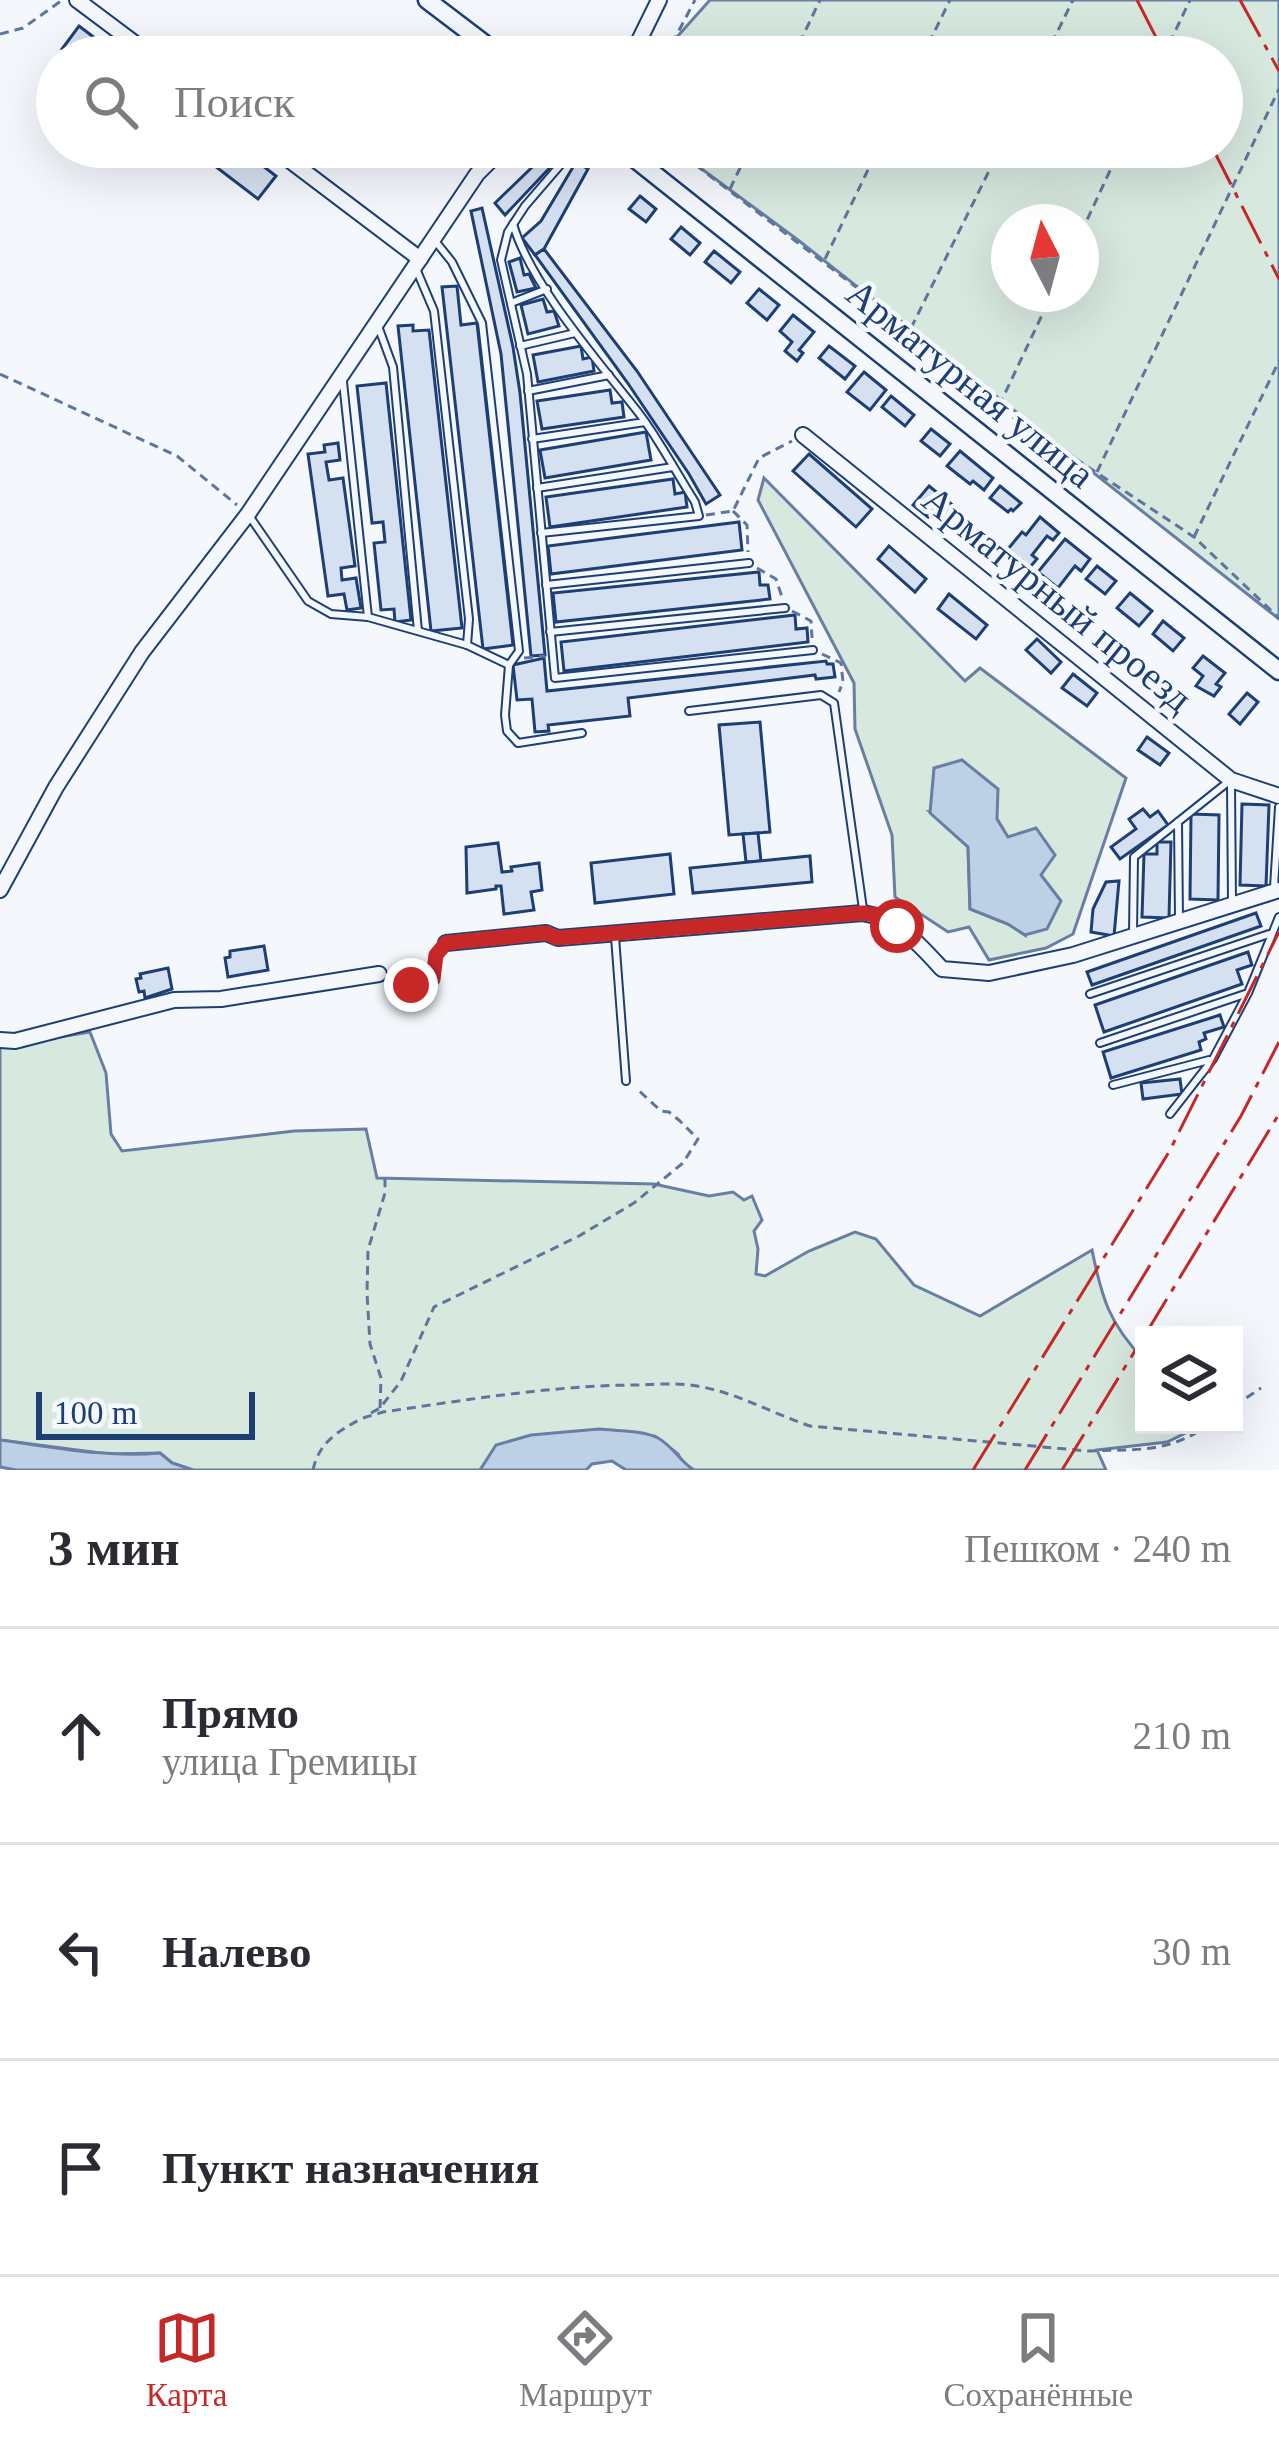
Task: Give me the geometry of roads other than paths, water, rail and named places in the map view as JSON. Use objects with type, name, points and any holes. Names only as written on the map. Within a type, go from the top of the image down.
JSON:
[{"type":"street","points":[[77,0],[125,36]]},
{"type":"street","points":[[427,0],[474,36]]},
{"type":"street","points":[[641,36],[659,0]]},
{"type":"street","points":[[299,168],[418,262]]},
{"type":"street","points":[[0,890],[56,787],[142,652],[248,514],[483,168]]},
{"type":"street","name":"Арматурная улица","points":[[646,168],[1279,671]]},
{"type":"street","name":"Арматурный проезд","points":[[803,436],[1231,780],[1279,796]]},
{"type":"street","points":[[446,943],[863,913],[897,926],[942,969],[989,973],[1133,938],[1276,891]]},
{"type":"street","points":[[0,1040],[38,1036],[173,1000],[221,999],[379,974]]},
{"type":"lane","points":[[558,168],[508,232],[502,260],[528,391],[554,678],[813,650]]},
{"type":"lane","points":[[513,224],[547,289],[645,422],[699,516],[541,533]]},
{"type":"lane","points":[[434,239],[452,262],[482,323],[519,651],[511,662],[507,730],[518,743],[582,733]]},
{"type":"lane","points":[[418,262],[434,311],[470,619],[467,645]]},
{"type":"lane","points":[[511,303],[547,289]]},
{"type":"lane","points":[[377,322],[393,367],[418,632]]},
{"type":"lane","points":[[520,346],[576,333]]},
{"type":"lane","points":[[342,374],[368,617]]},
{"type":"lane","points":[[528,391],[610,376]]},
{"type":"lane","points":[[532,439],[645,422]]},
{"type":"lane","points":[[537,488],[673,466]]},
{"type":"lane","points":[[248,514],[308,601],[331,614],[368,617],[511,662]]},
{"type":"lane","points":[[546,585],[748,563]]},
{"type":"lane","points":[[550,632],[785,608]]},
{"type":"lane","points":[[689,711],[820,695],[834,703],[863,913]]},
{"type":"lane","points":[[1133,938],[1134,856],[1231,780]]},
{"type":"lane","points":[[1231,780],[1232,906]]},
{"type":"lane","points":[[1276,891],[1279,807]]},
{"type":"lane","points":[[1178,822],[1179,924]]},
{"type":"lane","points":[[1170,1114],[1213,1059],[1248,993],[1279,917]]},
{"type":"lane","points":[[615,933],[626,1081]]},
{"type":"lane","points":[[1090,994],[1270,934]]},
{"type":"lane","points":[[1100,1043],[1248,993]]},
{"type":"lane","points":[[1113,1085],[1213,1059]]},
{"type":"water","points":[[962,760],[998,789],[997,819],[1008,837],[1036,828],[1055,855],[1041,875],[1061,901],[1047,929],[1025,935],[970,909],[968,847],[930,813],[934,768]]},
{"type":"water","points":[[599,1429],[658,1438],[694,1470],[626,1470],[612,1461],[592,1464],[586,1470],[480,1470],[496,1445],[531,1435]]},
{"type":"water","points":[[0,1440],[100,1453],[160,1453],[193,1470],[16,1470],[0,1467]]}]
